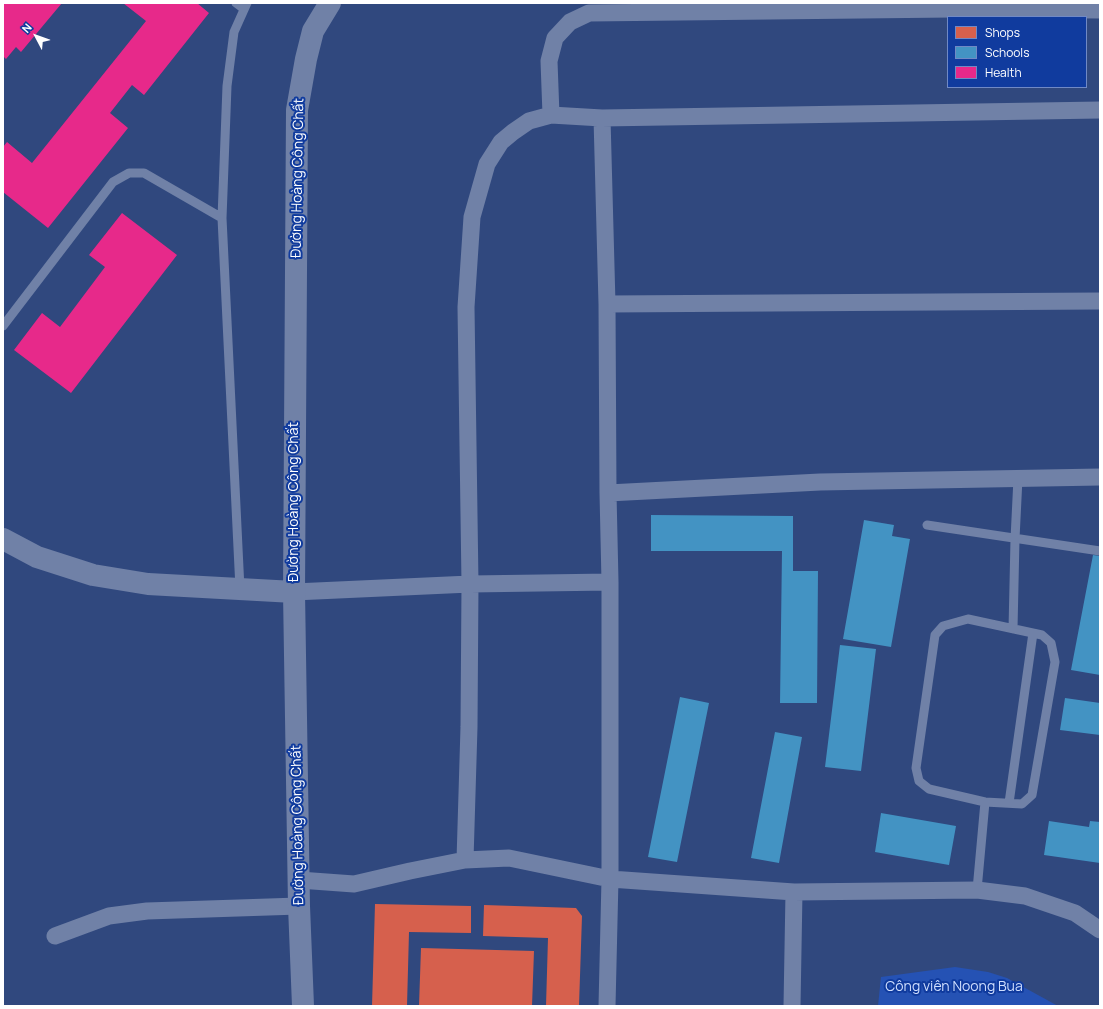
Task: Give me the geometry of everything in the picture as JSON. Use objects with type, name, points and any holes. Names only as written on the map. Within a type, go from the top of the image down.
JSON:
[{"type":"street","name":"Đường Hoàng Công Chất","points":[[303,1006],[299,906],[294,592],[297,110],[306,59],[313,31],[330,3]]},
{"type":"street","points":[[551,115],[550,61],[555,38],[570,22],[589,13],[952,9],[1100,10]]},
{"type":"street","points":[[465,860],[469,727],[470,584],[466,307],[472,217],[487,164],[501,142],[529,122],[551,115],[602,118],[1100,110]]},
{"type":"street","points":[[602,118],[607,304],[610,582],[610,879],[608,1006]]},
{"type":"street","points":[[607,304],[1100,301]]},
{"type":"street","points":[[608,493],[820,482],[1100,477]]},
{"type":"street","points":[[3,539],[37,557],[93,575],[148,584],[294,592],[470,584],[610,582]]},
{"type":"street","points":[[299,880],[354,884],[465,860],[509,858],[610,879],[794,892],[977,890],[1025,896],[1075,913],[1100,930]]},
{"type":"street","points":[[792,1006],[794,892]]},
{"type":"street","points":[[56,936],[109,916],[147,911],[299,906]]},
{"type":"lane","points":[[236,3],[246,6],[234,32],[227,86],[222,218],[240,589]]},
{"type":"lane","points":[[3,326],[113,182],[129,173],[144,173],[222,218]]},
{"type":"lane","points":[[1013,629],[1018,478]]},
{"type":"lane","points":[[927,525],[1100,551]]},
{"type":"lane","points":[[968,619],[1013,629],[1042,635],[1051,643],[1054,662],[1032,795],[1022,804],[986,802],[929,789],[919,780],[916,768],[935,635],[943,626],[968,619]]},
{"type":"lane","points":[[1009,803],[1033,633]]},
{"type":"lane","points":[[977,890],[986,802]]},
{"type":"green space","name":"Công viên Noong Bua","points":[[955,967],[988,972],[1007,978],[1058,1006],[878,1006],[881,977]]},
{"type":"building: Shops","points":[[375,904],[471,906],[471,933],[409,932],[407,1006],[372,1006]]},
{"type":"building: Shops","points":[[484,905],[576,908],[582,916],[579,1006],[546,1006],[548,938],[483,936]]},
{"type":"building: Shops","points":[[421,948],[534,951],[532,1006],[419,1006]]},
{"type":"building: Schools","points":[[651,515],[793,516],[793,571],[818,571],[817,703],[780,703],[782,551],[651,551]]},
{"type":"building: Schools","points":[[864,520],[894,525],[892,536],[910,539],[891,647],[843,639]]},
{"type":"building: Schools","points":[[1093,555],[1100,556],[1100,675],[1071,670]]},
{"type":"building: Schools","points":[[840,645],[876,649],[861,771],[825,767]]},
{"type":"building: Schools","points":[[680,697],[709,703],[677,862],[648,857]]},
{"type":"building: Schools","points":[[1065,698],[1100,703],[1100,735],[1060,730]]},
{"type":"building: Schools","points":[[775,732],[802,737],[779,863],[751,858]]},
{"type":"building: Schools","points":[[881,813],[956,826],[949,865],[875,852]]},
{"type":"building: Schools","points":[[1049,821],[1089,827],[1090,821],[1100,822],[1100,863],[1044,855]]},
{"type":"building: Health","points":[[3,3],[62,3],[21,52],[16,47],[6,59],[3,56]]},
{"type":"building: Health","points":[[123,3],[197,3],[209,13],[144,95],[132,85],[110,113],[128,128],[48,228],[3,192],[3,147],[7,142],[32,163],[146,21]]},
{"type":"building: Health","points":[[122,213],[177,255],[71,393],[14,350],[42,313],[60,327],[105,267],[89,255]]}]
